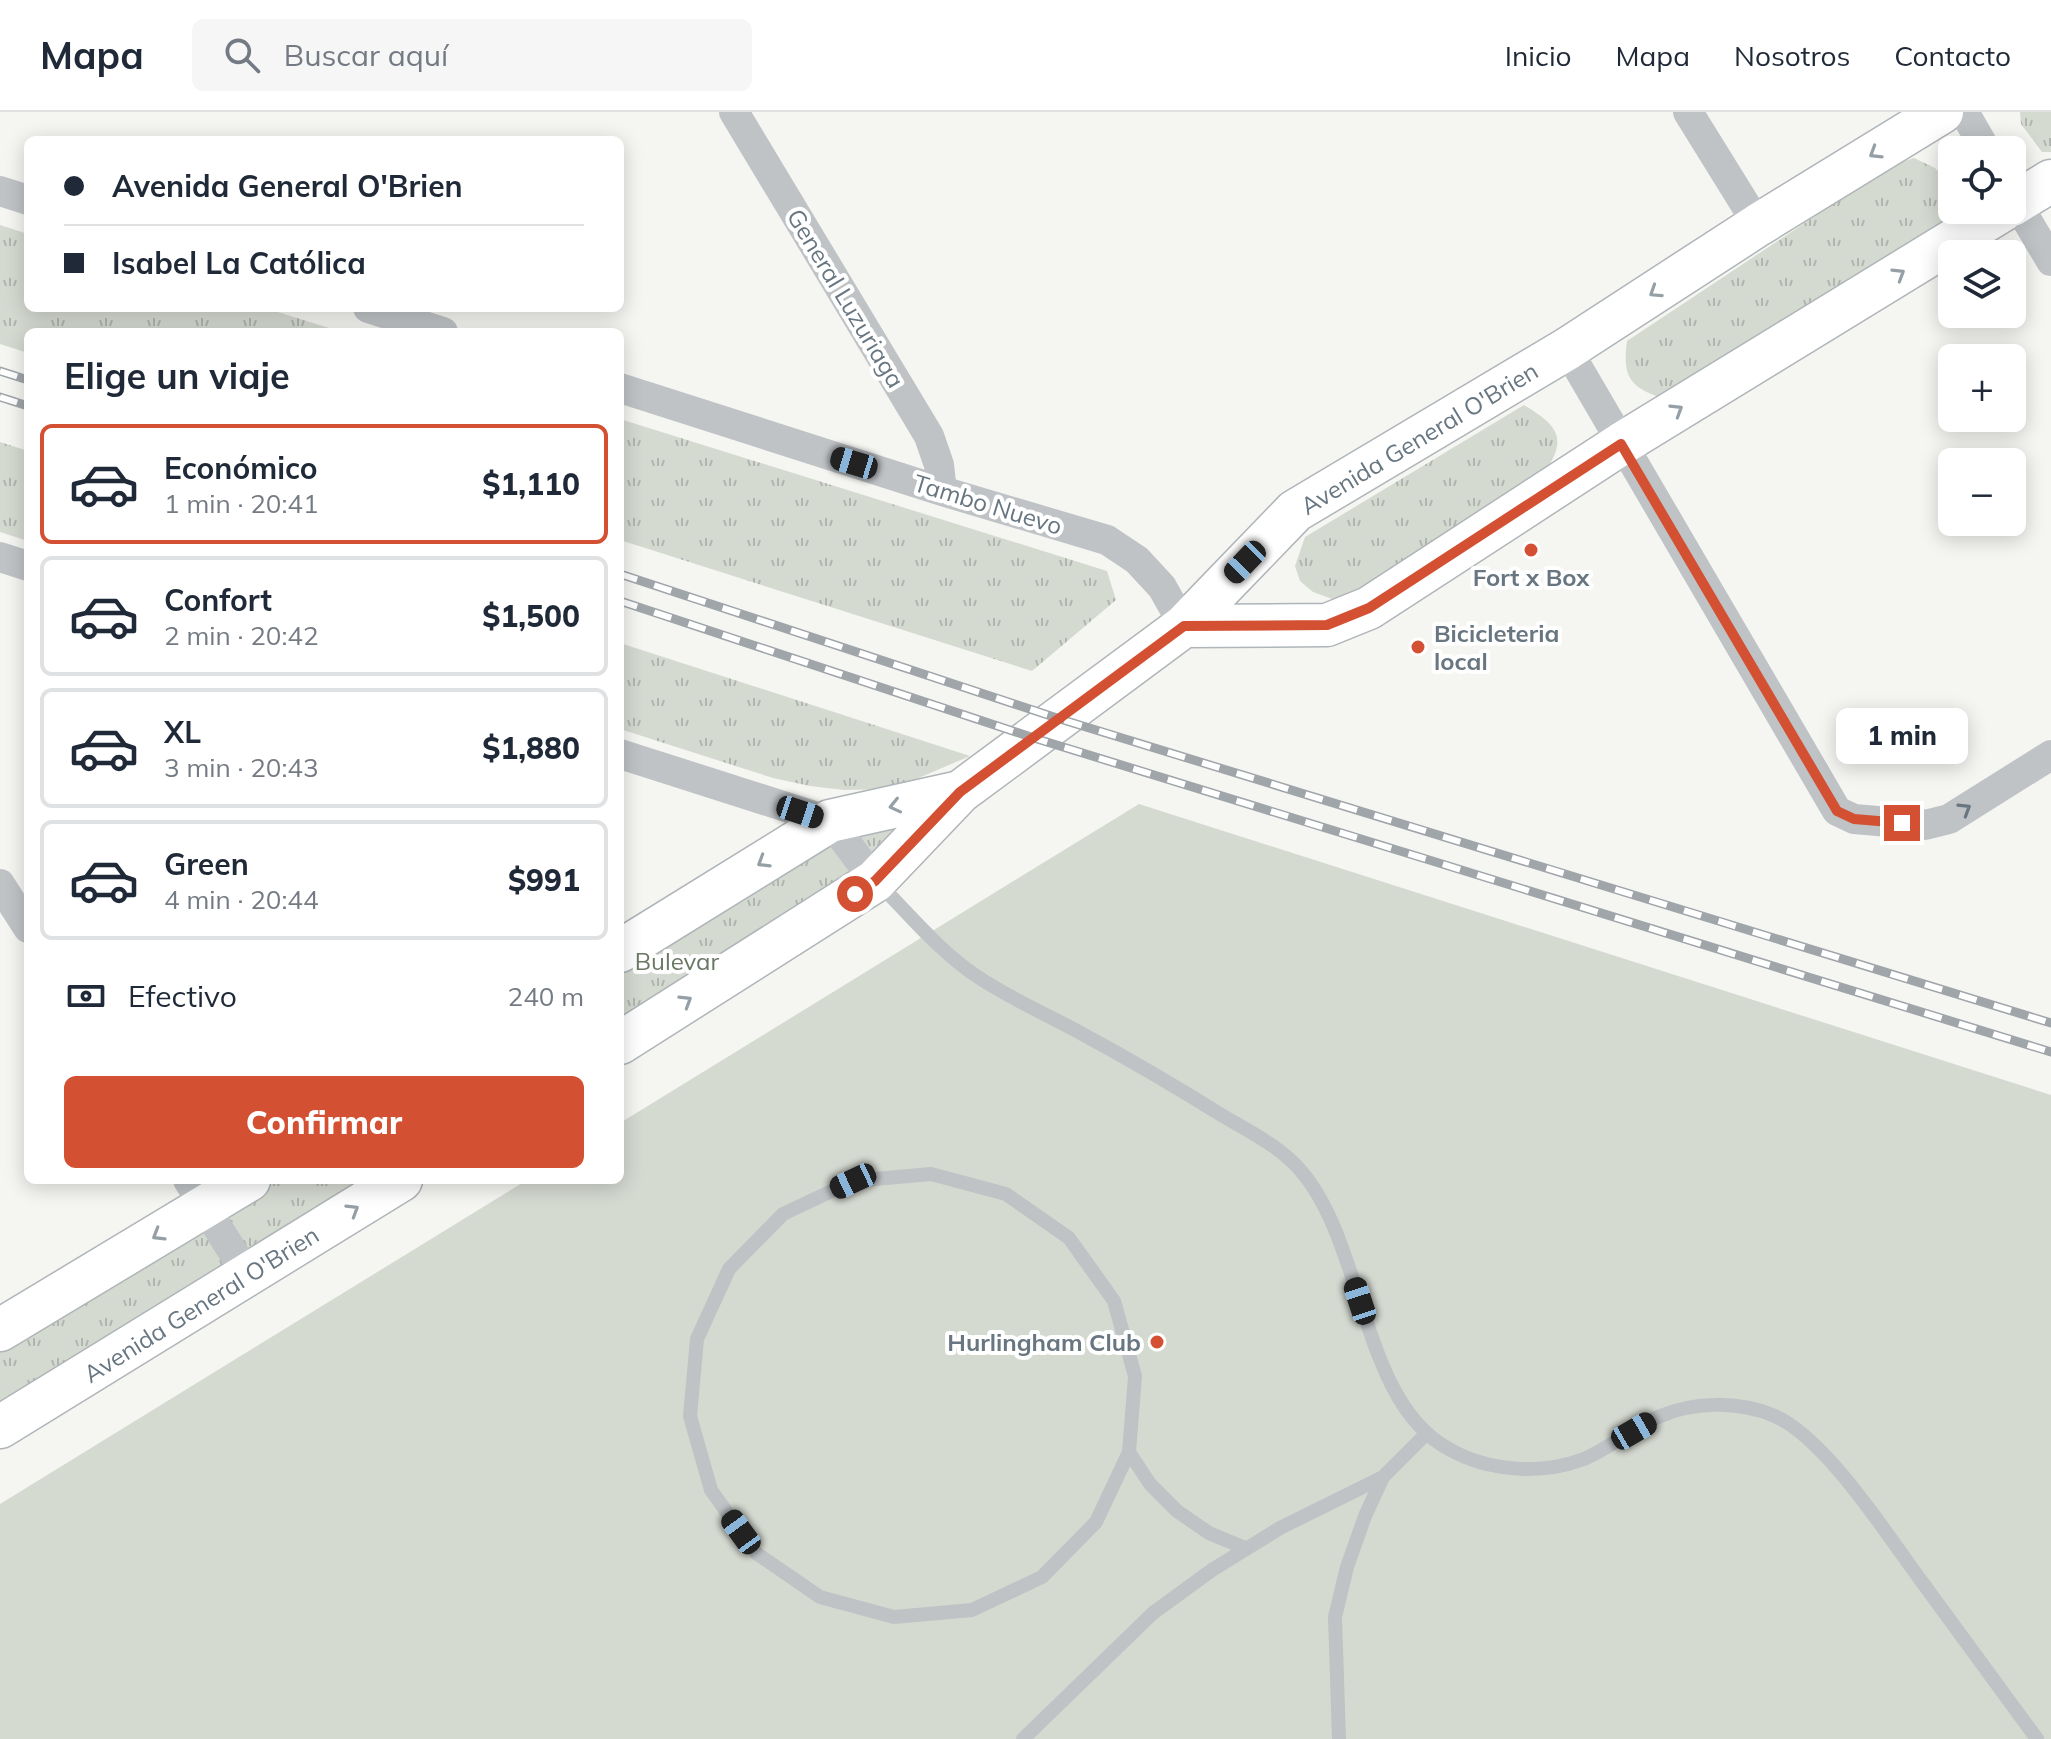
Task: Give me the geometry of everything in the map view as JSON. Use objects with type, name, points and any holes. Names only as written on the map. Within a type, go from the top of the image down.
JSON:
[{"type":"main road","name":"Avenida General O'Brien","points":[[960,792],[1184,626],[1295,511],[1567,349],[1758,225],[1942,112]]},
{"type":"main road","points":[[2026,195],[2051,181]]},
{"type":"main road","points":[[1184,626],[1327,625],[1369,608],[1621,444],[1977,224]]},
{"type":"main road","points":[[624,949],[830,821],[960,792]]},
{"type":"main road","points":[[624,1040],[875,881],[960,792]]},
{"type":"main road","points":[[0,1330],[196,1194],[234,1184]]},
{"type":"main road","name":"Avenida General O'Brien","points":[[0,1427],[395,1184]]},
{"type":"street","name":"General Luzuriaga","points":[[734,112],[929,436],[939,465],[942,491]]},
{"type":"street","points":[[1688,112],[1758,225]]},
{"type":"street","points":[[1964,112],[1978,136]]},
{"type":"street","points":[[0,191],[24,199]]},
{"type":"street","points":[[2025,224],[2051,261]]},
{"type":"street","points":[[380,312],[430,328]]},
{"type":"street","points":[[1567,349],[1837,811],[1854,819],[1925,825],[1949,819],[2051,755]]},
{"type":"street","name":"Tambo Nuevo","points":[[624,389],[1107,540],[1137,560],[1162,587],[1184,626]]},
{"type":"street","points":[[0,557],[24,565]]},
{"type":"street","points":[[624,755],[830,821],[875,881]]},
{"type":"street","points":[[0,884],[24,922]]},
{"type":"street","points":[[196,1194],[248,1276]]},
{"type":"lane","points":[[875,881],[949,954],[978,977],[1135,1062],[1277,1149],[1299,1168],[1317,1192],[1335,1225],[1389,1380],[1425,1435],[1453,1452],[1481,1461],[1521,1470],[1552,1469],[1585,1459],[1658,1417],[1698,1406],[1741,1406],[1778,1418],[1821,1450],[1867,1507],[2037,1739]]},
{"type":"lane","points":[[1129,1452],[1096,1522],[1042,1577],[972,1610],[894,1617],[820,1597],[756,1553],[711,1490],[690,1416],[697,1339],[729,1269],[783,1214],[853,1181],[931,1174],[1006,1194],[1069,1238],[1114,1301],[1135,1376],[1129,1452],[1150,1484],[1177,1511],[1209,1533],[1245,1548]]},
{"type":"lane","points":[[1023,1739],[1153,1613],[1245,1548],[1383,1477],[1425,1435]]},
{"type":"lane","points":[[1339,1739],[1335,1617],[1347,1567],[1383,1477]]},
{"type":"green space","points":[[2020,112],[2051,112],[2051,152],[2042,152],[2021,124]]},
{"type":"green space","points":[[1914,158],[1938,171],[1939,224],[1665,399],[1636,385],[1626,364],[1627,341],[1892,165]]},
{"type":"green space","points":[[0,225],[24,233],[24,312],[278,312],[329,328],[24,328],[24,352],[0,344]]},
{"type":"green space","points":[[1524,405],[1544,418],[1555,432],[1557,448],[1546,470],[1350,596],[1335,600],[1313,592],[1300,581],[1295,566],[1305,537]]},
{"type":"green space","points":[[624,420],[1107,571],[1116,600],[1032,671],[624,541]]},
{"type":"green space","points":[[0,442],[24,450],[24,540],[0,532]]},
{"type":"green space","points":[[624,644],[970,756],[893,789],[844,790],[773,778],[624,730]]},
{"type":"green space","name":"Bulevar","points":[[960,792],[624,1040],[624,949],[830,821]]},
{"type":"green space","name":"Hurlingham Club","points":[[1139,804],[2051,1095],[2051,1739],[0,1739],[0,1504],[520,1184],[624,1184],[624,1121]]},
{"type":"green space","points":[[242,1184],[395,1184],[0,1427],[0,1330]]},
{"type":"railway","points":[[0,371],[24,379]]},
{"type":"railway","points":[[0,397],[24,405]]},
{"type":"railway","points":[[624,575],[1060,719],[2051,1023]]},
{"type":"railway","points":[[624,602],[1034,738],[2051,1052]]},
{"type":"place","name":"Fort x Box","points":[[1531,550]]},
{"type":"place","name":"Bicicleteria local","points":[[1418,647]]},
{"type":"place","name":"Hurlingham Club","points":[[1157,1342]]},
{"type":"route","points":[[855,894],[875,881],[960,792],[1184,626],[1327,625],[1369,608],[1621,444],[1837,811],[1854,819],[1902,823]]}]
